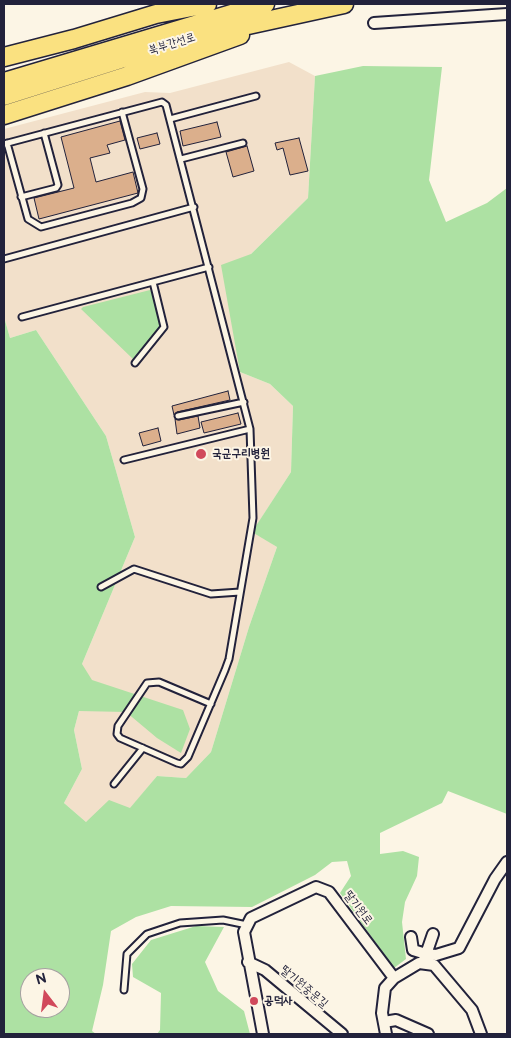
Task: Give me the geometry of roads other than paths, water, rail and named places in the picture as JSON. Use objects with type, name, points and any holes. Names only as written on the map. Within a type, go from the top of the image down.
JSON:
[{"type":"highway","points":[[4,57],[66,42],[156,14],[207,4]]},
{"type":"highway","name":"북부간선로","points":[[4,82],[265,4]]},
{"type":"highway","name":"북부간선로","points":[[4,96],[184,39],[344,4]]},
{"type":"highway","points":[[4,115],[127,76],[325,7]]},
{"type":"street","points":[[374,23],[507,14]]},
{"type":"street","points":[[386,1034],[382,1013],[385,988],[394,978],[424,959],[459,948],[494,879],[507,862]]},
{"type":"street","name":"딸기원로","points":[[247,925],[250,918],[316,887],[330,892],[394,978]]},
{"type":"street","points":[[247,925],[244,932],[248,962],[263,1034]]},
{"type":"street","points":[[424,959],[433,934]]},
{"type":"street","points":[[411,937],[413,950],[434,965],[472,1010],[481,1034]]},
{"type":"street","name":"딸기원중문길","points":[[248,962],[265,970],[342,1034]]},
{"type":"street","points":[[384,1022],[396,1020],[428,1034]]},
{"type":"lane","points":[[170,119],[256,96]]},
{"type":"lane","points":[[122,112],[143,189],[141,198],[132,203],[39,228],[28,221],[5,144],[122,112],[164,102],[210,267],[250,429],[253,518],[231,652],[211,704],[188,757],[181,764],[120,738],[116,730],[147,683],[158,682],[211,704]]},
{"type":"lane","points":[[22,197],[58,187],[44,133]]},
{"type":"lane","points":[[181,159],[243,143]]},
{"type":"lane","points":[[4,259],[194,207]]},
{"type":"lane","points":[[22,317],[210,267]]},
{"type":"lane","points":[[135,363],[164,327],[153,282]]},
{"type":"lane","points":[[178,416],[244,402]]},
{"type":"lane","points":[[124,460],[250,429]]},
{"type":"lane","points":[[101,587],[134,569],[211,594],[240,592]]},
{"type":"lane","points":[[114,784],[143,748]]},
{"type":"lane","points":[[124,990],[127,954],[147,934],[180,922],[223,920],[247,925]]},
{"type":"place","name":"국군구리병원","points":[[201,454]]},
{"type":"place","name":"공덕사","points":[[254,1001]]}]
